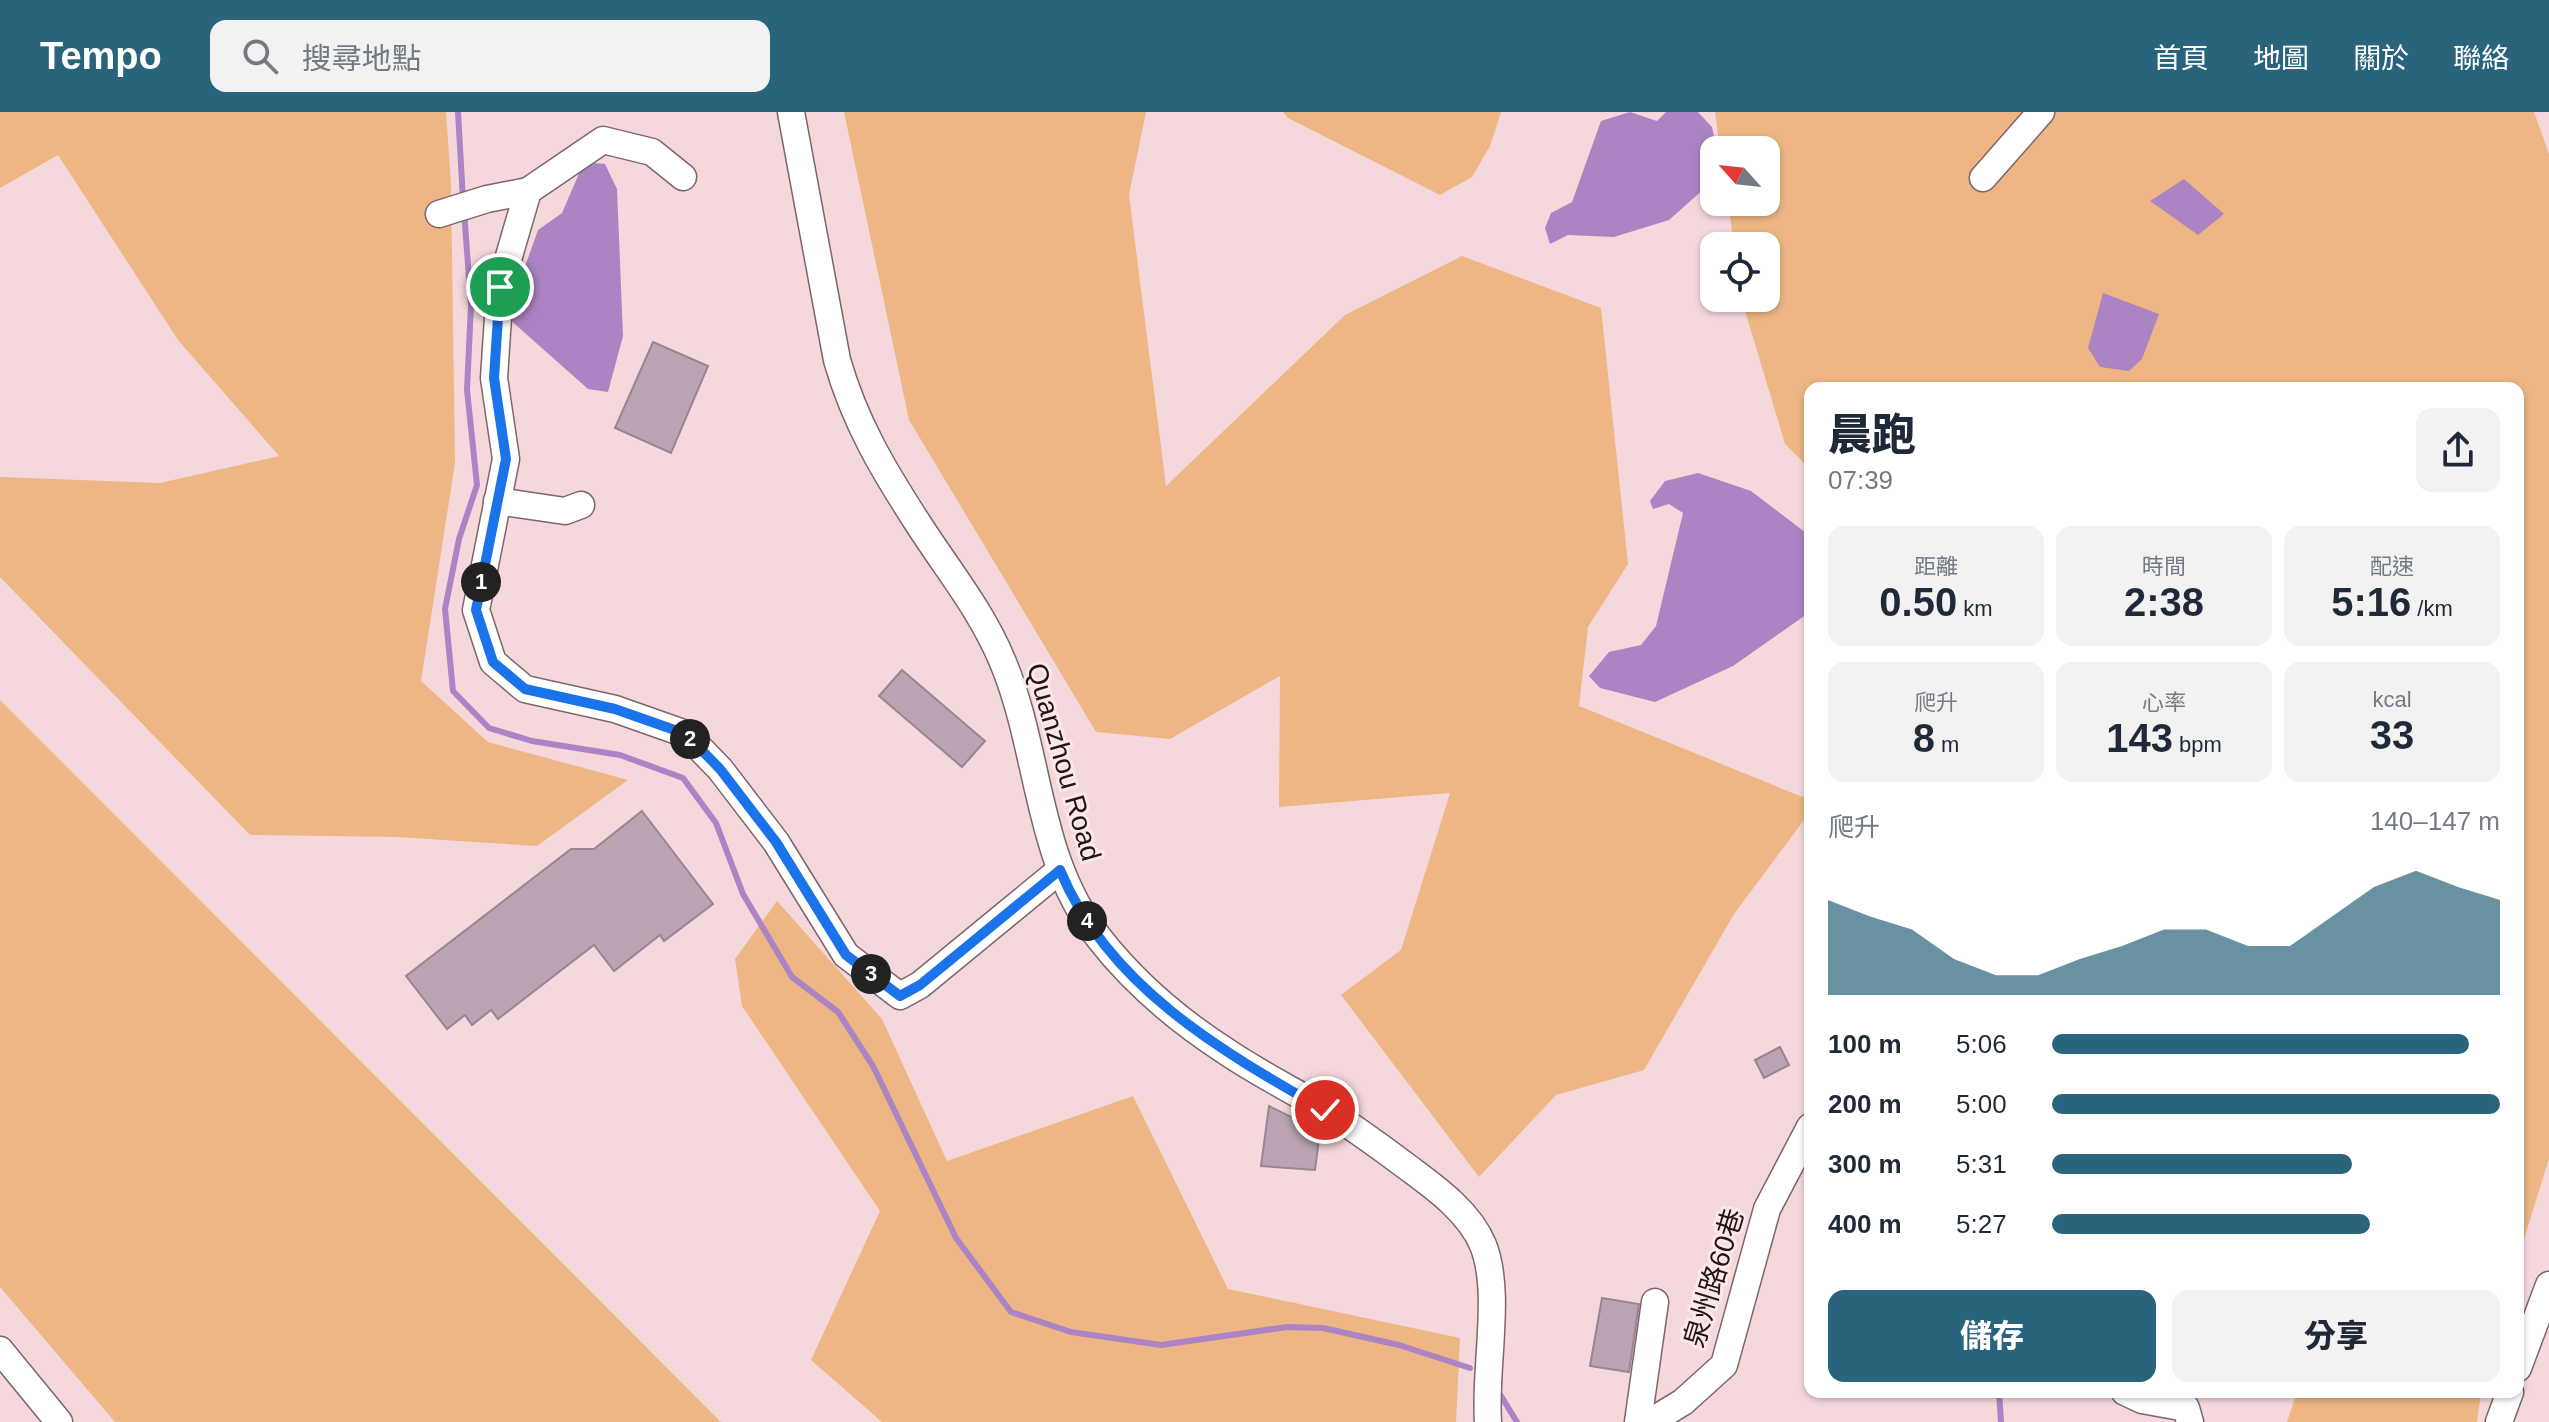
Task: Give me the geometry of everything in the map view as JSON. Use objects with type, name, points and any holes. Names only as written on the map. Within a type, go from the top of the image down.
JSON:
[{"type":"street","name":"Quanzhou Road","points":[[791,112],[837,360],[848,398],[862,432],[919,526],[973,603],[1002,659],[1026,730],[1051,848],[1074,899],[1097,936],[1140,985],[1226,1052],[1373,1141],[1439,1191],[1463,1215],[1483,1243],[1491,1275],[1492,1312],[1486,1392],[1488,1422]]},
{"type":"street","points":[[1983,178],[2041,112]]},
{"type":"street","points":[[445,212],[528,191],[603,140],[652,152],[683,177]]},
{"type":"street","points":[[528,191],[500,287],[494,378],[506,459],[476,610],[493,662],[525,689],[615,709],[686,734],[720,769],[776,842],[846,955],[900,996],[920,985],[1060,870]]},
{"type":"street","points":[[497,501],[565,511],[581,505]]},
{"type":"street","name":"泉州路60巷","points":[[1650,1422],[1683,1402],[1724,1365],[1767,1209],[1804,1138]]},
{"type":"street","points":[[2524,1352],[2549,1285]]},
{"type":"street","name":"泉州路60巷","points":[[1638,1422],[1655,1302]]},
{"type":"street","points":[[0,1350],[59,1422]]},
{"type":"street","points":[[2138,1398],[2186,1408],[2190,1422]]},
{"type":"street","points":[[2499,1422],[2508,1398]]},
{"type":"shaded area","points":[[0,112],[446,112],[451,184],[455,463],[421,681],[488,742],[628,780],[537,846],[397,837],[250,835],[0,577],[0,477],[160,483],[279,456],[178,340],[58,155],[0,188]]},
{"type":"shaded area","points":[[844,112],[1146,112],[1129,195],[1166,486],[1345,315],[1462,256],[1601,308],[1628,564],[1588,627],[1579,706],[1804,798],[1804,820],[1734,914],[1644,1070],[1556,1095],[1479,1177],[1341,995],[1401,950],[1450,793],[1279,807],[1280,676],[1170,739],[1096,732],[909,420]]},
{"type":"shaded area","points":[[1283,112],[1501,112],[1490,146],[1472,177],[1440,195],[1288,118]]},
{"type":"shaded area","points":[[1630,112],[1657,121],[1666,112],[1698,112],[1712,127],[1714,136],[1700,136],[1700,192],[1669,220],[1614,237],[1568,235],[1550,244],[1545,228],[1551,213],[1572,202],[1601,121]]},
{"type":"shaded area","points":[[1715,112],[2534,112],[2549,154],[2549,1159],[2524,1239],[2524,382],[1804,382],[1804,463],[1785,444],[1745,312],[1780,312],[1780,232],[1732,232],[1730,216],[1780,216],[1780,136],[1718,136]]},
{"type":"shaded area","points":[[584,162],[605,164],[617,189],[623,336],[608,392],[588,389],[507,317],[538,230],[562,213]]},
{"type":"shaded area","points":[[2184,179],[2224,214],[2198,235],[2150,201]]},
{"type":"shaded area","points":[[2103,293],[2159,314],[2142,359],[2129,371],[2100,367],[2088,348]]},
{"type":"shaded area","points":[[1698,473],[1751,491],[1804,531],[1804,616],[1733,666],[1655,702],[1600,688],[1589,676],[1609,652],[1641,645],[1656,626],[1683,513],[1669,504],[1653,509],[1650,501],[1665,481]]},
{"type":"shaded area","points":[[0,700],[721,1422],[115,1422],[0,1287]]},
{"type":"shaded area","points":[[777,901],[882,1019],[947,1161],[1133,1096],[1228,1289],[1460,1338],[1456,1422],[882,1422],[811,1360],[880,1211],[742,1006],[735,959]]},
{"type":"shaded area","points":[[2295,1398],[2480,1398],[2477,1422],[2287,1422]]},
{"type":"building","points":[[653,342],[708,366],[671,453],[615,428]]},
{"type":"building","points":[[902,670],[985,741],[962,767],[879,696]]},
{"type":"building","points":[[642,811],[713,904],[664,941],[660,935],[614,971],[594,945],[498,1019],[491,1010],[472,1025],[465,1015],[447,1029],[406,976],[571,849],[594,849]]},
{"type":"building","points":[[1780,1047],[1789,1065],[1764,1078],[1755,1060]]},
{"type":"building","points":[[1269,1106],[1320,1131],[1315,1170],[1261,1166]]},
{"type":"building","points":[[1602,1298],[1639,1304],[1629,1372],[1590,1366]]},
{"type":"waterway","points":[[458,112],[463,200]]},
{"type":"waterway","points":[[464,211],[471,305],[467,390],[477,485],[459,539],[445,609],[453,691],[489,728],[532,741],[620,755],[683,778],[716,823],[743,894],[792,977],[838,1012],[873,1066],[956,1238],[1011,1312],[1071,1332],[1161,1345],[1287,1327],[1323,1328],[1399,1345],[1470,1368]]},
{"type":"waterway","points":[[1498,1391],[1517,1422]]},
{"type":"waterway","points":[[1999,1398],[2001,1422]]},
{"type":"route","points":[[500,287],[494,378],[506,459],[476,610],[493,662],[525,689],[615,709],[686,734],[720,769],[776,842],[846,955],[900,996],[920,985],[1060,870],[1097,936],[1140,985],[1226,1052],[1325,1110]]}]
